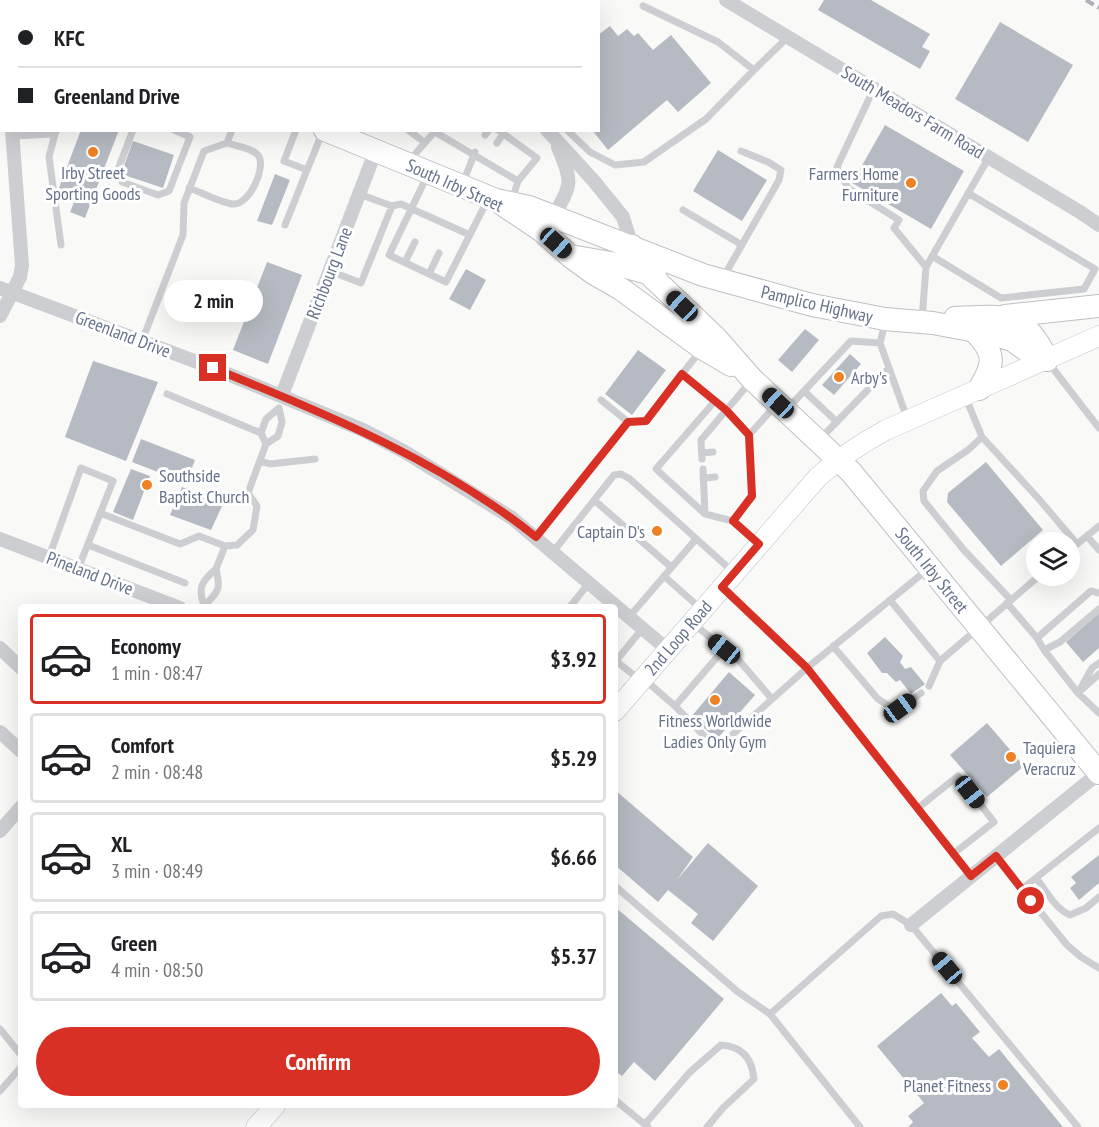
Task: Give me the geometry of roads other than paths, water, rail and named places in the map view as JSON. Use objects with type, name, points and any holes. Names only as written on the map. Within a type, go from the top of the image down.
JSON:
[{"type":"main road","name":"South Irby Street","points":[[334,132],[355,136],[376,150],[499,200],[542,231],[570,256],[621,289],[702,348],[752,379]]},
{"type":"main road","name":"Pamplico Highway","points":[[499,200],[554,216],[712,278],[812,305],[885,319],[928,323],[992,334],[1012,340],[1029,352],[1047,360]]},
{"type":"main road","name":"South Irby Street","points":[[632,246],[648,273],[716,338],[752,379],[838,459],[1099,773]]},
{"type":"main road","name":"Pamplico Highway","points":[[570,256],[611,263],[671,280],[712,278]]},
{"type":"main road","name":"Pamplico Highway","points":[[928,323],[945,319],[1004,316],[1099,306]]},
{"type":"main road","points":[[1004,316],[1020,323],[1031,333],[1047,360]]},
{"type":"main road","points":[[972,392],[990,369],[992,357],[987,344],[975,332]]},
{"type":"main road","points":[[838,459],[853,448],[908,421],[1099,336]]},
{"type":"main road","name":"2nd Loop Road","points":[[618,703],[642,680],[818,477],[838,459]]},
{"type":"main road","points":[[256,1127],[272,1108]]},
{"type":"street","name":"South Meadors Farm Road","points":[[726,0],[1099,225]]},
{"type":"street","points":[[0,315],[6,290],[22,265],[12,133]]},
{"type":"street","points":[[551,135],[569,175],[568,189],[554,216]]},
{"type":"street","points":[[551,135],[593,180],[623,217],[632,246]]},
{"type":"street","name":"Richbourg Lane","points":[[280,402],[376,150]]},
{"type":"street","name":"Greenland Drive","points":[[6,290],[142,341],[280,402],[363,430],[405,452],[512,518],[614,604]]},
{"type":"street","name":"Pineland Drive","points":[[0,539],[170,604]]},
{"type":"street","name":"Greenland Drive","points":[[618,607],[668,650]]},
{"type":"street","points":[[0,648],[18,665]]},
{"type":"street","points":[[0,732],[18,748]]},
{"type":"street","points":[[912,925],[1099,773]]},
{"type":"street","points":[[0,831],[18,810]]},
{"type":"lane","points":[[644,6],[718,42],[754,70]]},
{"type":"lane","points":[[569,132],[590,152],[615,165],[644,162],[706,119],[788,37]]},
{"type":"lane","points":[[874,88],[837,167],[848,188],[899,220],[894,228],[926,267]]},
{"type":"lane","points":[[12,133],[56,132],[49,158],[61,245]]},
{"type":"lane","points":[[131,132],[117,172],[118,178],[122,182],[158,195],[169,191],[191,134]]},
{"type":"lane","points":[[227,143],[231,132]]},
{"type":"lane","points":[[295,132],[284,161],[307,170]]},
{"type":"lane","points":[[285,225],[323,132]]},
{"type":"lane","points":[[411,132],[424,142]]},
{"type":"lane","points":[[408,163],[434,132]]},
{"type":"lane","points":[[437,132],[500,168],[519,182]]},
{"type":"lane","points":[[429,172],[389,255],[446,282],[470,236],[499,200],[519,182],[537,158],[501,132],[497,143]]},
{"type":"lane","points":[[142,341],[183,235],[184,203],[189,188],[204,151],[227,143],[256,153],[260,158],[262,164],[250,197],[242,202],[233,204],[189,188]]},
{"type":"lane","points":[[510,151],[516,143]]},
{"type":"lane","points":[[712,278],[742,245],[779,180],[781,170],[741,151]]},
{"type":"lane","points":[[462,186],[474,153]]},
{"type":"lane","points":[[928,323],[926,267],[989,157]]},
{"type":"lane","points":[[932,256],[1001,298],[1084,290],[1095,269],[968,193]]},
{"type":"lane","points":[[359,194],[393,206],[401,204],[412,208],[470,236]]},
{"type":"lane","points":[[330,271],[361,283],[393,206]]},
{"type":"lane","points":[[683,210],[742,245]]},
{"type":"lane","points":[[424,223],[428,215]]},
{"type":"lane","points":[[448,235],[452,227]]},
{"type":"lane","points":[[405,262],[415,242]]},
{"type":"lane","points":[[429,274],[439,253]]},
{"type":"lane","points":[[885,319],[880,343],[908,421]]},
{"type":"lane","points":[[749,435],[782,406],[804,391],[850,341],[880,343]]},
{"type":"lane","points":[[601,400],[628,422],[646,421],[702,348]]},
{"type":"lane","points":[[1047,360],[1099,428]]},
{"type":"lane","points":[[819,440],[889,368]]},
{"type":"lane","points":[[682,374],[726,410],[749,435],[752,496],[733,521]]},
{"type":"lane","points":[[713,452],[702,456],[701,440],[752,379]]},
{"type":"lane","points":[[804,391],[837,422]]},
{"type":"lane","points":[[972,392],[982,437],[1067,532]]},
{"type":"lane","points":[[167,394],[261,433]]},
{"type":"lane","points":[[715,401],[656,470],[705,514],[733,521],[759,544]]},
{"type":"lane","points":[[266,444],[261,433],[266,418],[280,402]]},
{"type":"lane","points":[[100,513],[180,544],[199,536],[225,546],[237,545],[253,530],[257,506],[248,494],[266,444],[278,436],[282,422],[280,402]]},
{"type":"lane","points":[[536,537],[628,422]]},
{"type":"lane","points":[[982,437],[968,450],[937,471],[923,491],[924,501],[1009,601],[1078,693],[1099,713]]},
{"type":"lane","points":[[740,451],[750,450]]},
{"type":"lane","points":[[260,461],[270,464],[315,459]]},
{"type":"lane","points":[[48,557],[81,468],[113,481],[78,569]]},
{"type":"lane","points":[[703,469],[705,514]]},
{"type":"lane","points":[[553,552],[614,475],[621,474],[630,479],[696,539],[728,580],[807,668],[971,876]]},
{"type":"lane","points":[[742,475],[751,475]]},
{"type":"lane","points":[[703,478],[715,477]]},
{"type":"lane","points":[[594,500],[671,567]]},
{"type":"lane","points":[[1080,542],[1099,526]]},
{"type":"lane","points":[[1087,536],[1099,550]]},
{"type":"lane","points":[[629,616],[696,539]]},
{"type":"lane","points":[[88,545],[185,583]]},
{"type":"lane","points":[[202,604],[200,595],[204,580],[216,569],[225,546]]},
{"type":"lane","points":[[618,664],[675,706],[710,742],[716,745],[723,743],[807,668],[930,567]]},
{"type":"lane","points":[[206,604],[213,600],[220,585],[216,569]]},
{"type":"lane","points":[[664,576],[724,649],[737,658],[772,699]]},
{"type":"lane","points":[[572,604],[589,583]]},
{"type":"lane","points":[[929,686],[940,661],[1027,586]]},
{"type":"lane","points":[[1037,638],[1091,591],[1099,593]]},
{"type":"lane","points":[[890,600],[940,661]]},
{"type":"lane","points":[[1044,650],[1060,642],[1099,609]]},
{"type":"lane","points":[[618,658],[643,628]]},
{"type":"lane","points":[[833,646],[878,699],[889,706],[900,708],[921,693]]},
{"type":"lane","points":[[675,706],[724,649]]},
{"type":"lane","points":[[1078,693],[1092,669],[1099,663]]},
{"type":"lane","points":[[1078,693],[1099,674]]},
{"type":"lane","points":[[918,808],[957,776],[994,822],[953,854]]},
{"type":"lane","points":[[1022,889],[1099,828]]},
{"type":"lane","points":[[996,856],[1067,945],[1099,969]]},
{"type":"lane","points":[[1036,878],[1057,905],[1070,915],[1086,908],[1099,897]]},
{"type":"lane","points":[[618,889],[738,992],[770,1014],[860,1127]]},
{"type":"lane","points":[[770,1014],[881,916],[893,914],[912,925],[1078,1127]]},
{"type":"lane","points":[[0,1029],[18,1050]]},
{"type":"lane","points":[[618,1103],[646,1126],[690,1072],[721,1045],[733,1046],[744,1054],[753,1066],[754,1079],[723,1108],[707,1127]]},
{"type":"lane","points":[[0,1091],[18,1070]]},
{"type":"railway","points":[[1086,0],[1099,8]]},
{"type":"place","name":"Irby Street Sporting Goods","points":[[93,152]]},
{"type":"place","name":"Farmers Home Furniture","points":[[911,183]]},
{"type":"place","name":"Arby's","points":[[839,377]]},
{"type":"place","name":"Southside Baptist Church","points":[[147,485]]},
{"type":"place","name":"Captain D's","points":[[657,531]]},
{"type":"place","name":"Fitness Worldwide Ladies Only Gym","points":[[715,700]]},
{"type":"place","name":"Taquiera Veracruz","points":[[1011,757]]},
{"type":"place","name":"Planet Fitness","points":[[1003,1085]]}]
